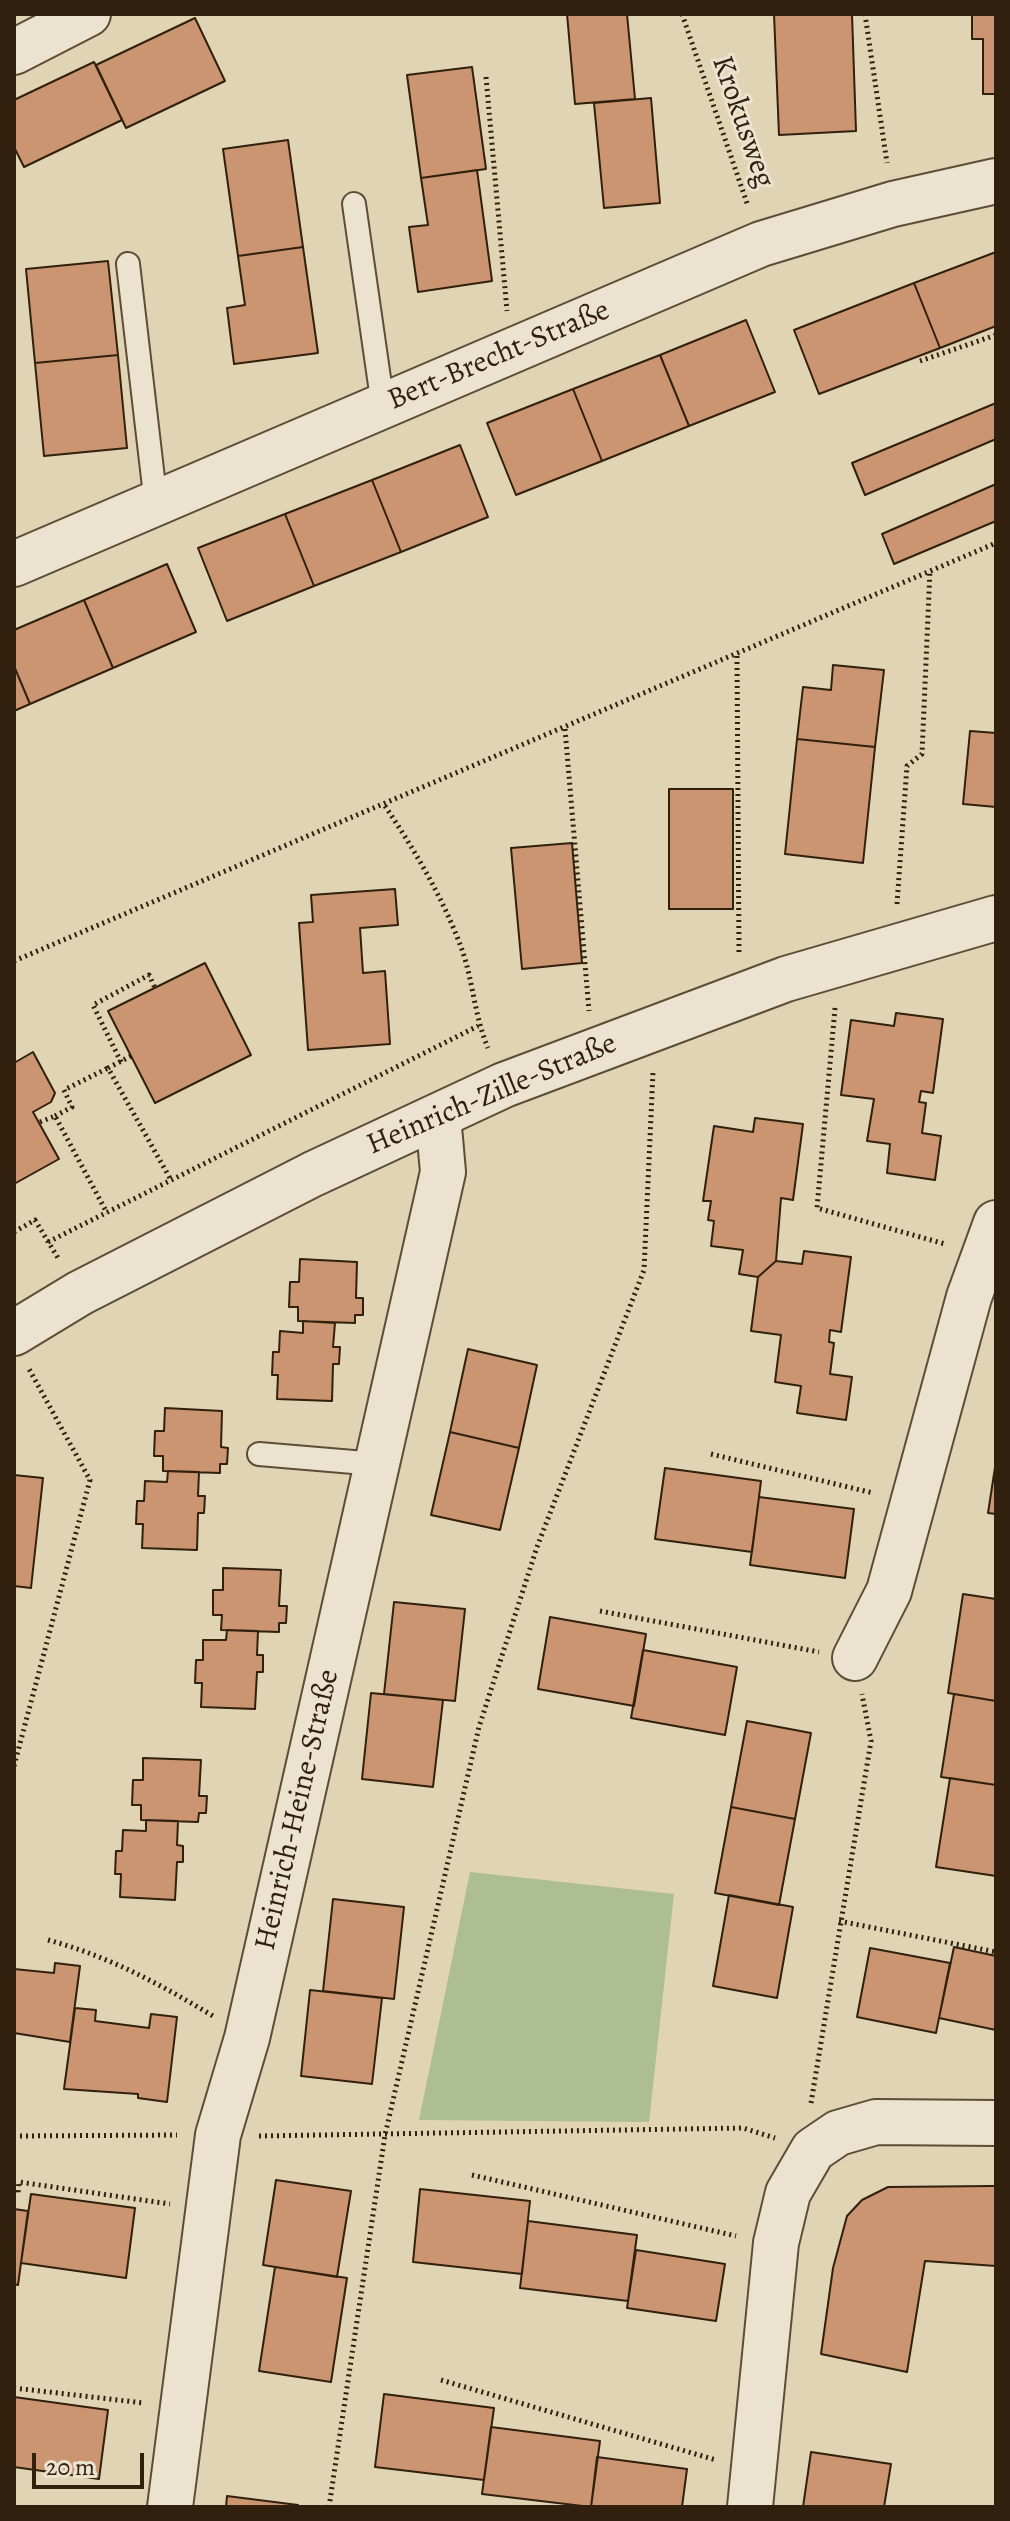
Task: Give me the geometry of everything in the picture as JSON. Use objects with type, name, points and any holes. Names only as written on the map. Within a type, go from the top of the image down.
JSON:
[{"type":"street","points":[[14,52],[88,14]]},
{"type":"street","name":"Bert-Brecht-Straße","points":[[14,564],[761,244],[893,204],[996,181]]},
{"type":"street","name":"Heinrich-Zille-Straße","points":[[18,1344],[80,1293],[313,1174],[504,1085],[739,996],[996,918]]},
{"type":"street","name":"Heinrich-Heine-Straße","points":[[170,2507],[218,2135],[247,2038],[443,1172],[438,1116]]},
{"type":"street","points":[[855,1658],[889,1591],[969,1297],[990,1239]]},
{"type":"street","points":[[752,2489],[776,2243],[788,2193],[813,2150],[838,2133],[876,2122],[996,2123]]},
{"type":"lane","points":[[354,204],[383,406]]},
{"type":"lane","points":[[128,264],[156,504]]},
{"type":"lane","points":[[259,1454],[377,1464]]},
{"type":"path","name":"Krokusweg","points":[[682,14],[761,244]]},
{"type":"path","points":[[865,14],[893,204]]},
{"type":"path","points":[[486,77],[510,351]]},
{"type":"path","points":[[920,361],[996,335]]},
{"type":"path","points":[[14,961],[385,806],[996,543]]},
{"type":"path","points":[[893,948],[907,766],[922,754],[930,570]]},
{"type":"path","points":[[737,656],[739,996]]},
{"type":"path","points":[[565,729],[593,1050]]},
{"type":"path","points":[[385,806],[412,846],[462,948],[478,1026],[504,1085]]},
{"type":"path","points":[[836,965],[817,1208],[990,1239]]},
{"type":"path","points":[[121,1062],[93,1005],[149,975],[155,988]]},
{"type":"path","points":[[48,1242],[478,1026]]},
{"type":"path","points":[[329,2507],[385,2135],[479,1727],[537,1547],[644,1270],[655,1026]]},
{"type":"path","points":[[40,1122],[72,1107],[64,1090],[131,1056]]},
{"type":"path","points":[[108,1068],[171,1180]]},
{"type":"path","points":[[55,1116],[107,1213]]},
{"type":"path","points":[[14,1232],[35,1220]]},
{"type":"path","points":[[14,1766],[90,1480],[18,1344]]},
{"type":"path","points":[[711,1454],[913,1502]]},
{"type":"path","points":[[14,2136],[385,2135],[743,2128],[813,2150],[811,2102],[871,1741],[855,1658],[600,1611]]},
{"type":"path","points":[[839,1921],[996,1952]]},
{"type":"path","points":[[48,1940],[106,1958],[169,1989],[247,2038]]},
{"type":"path","points":[[472,2175],[776,2243]]},
{"type":"path","points":[[14,2193],[18,2194],[19,2182],[207,2209]]},
{"type":"path","points":[[441,2380],[752,2489]]},
{"type":"path","points":[[14,2388],[185,2408]]},
{"type":"green space","points":[[470,1872],[674,1894],[649,2122],[419,2120]]},
{"type":"building","points":[[567,14],[627,14],[635,99],[575,104]]},
{"type":"building","points":[[774,14],[852,14],[856,131],[779,135]]},
{"type":"building","points":[[972,14],[996,14],[996,94],[983,94],[983,39],[972,39]]},
{"type":"building","points":[[195,18],[225,81],[126,128],[96,65]]},
{"type":"building","points":[[94,62],[122,120],[24,167],[14,147],[14,100]]},
{"type":"building","points":[[472,67],[486,169],[421,178],[407,75]]},
{"type":"building","points":[[651,98],[660,203],[604,208],[594,103]]},
{"type":"building","points":[[288,140],[303,247],[238,256],[223,149]]},
{"type":"building","points":[[477,170],[492,281],[418,292],[409,227],[428,225],[421,178]]},
{"type":"building","points":[[303,247],[318,353],[234,364],[227,308],[245,305],[238,256]]},
{"type":"building","points":[[996,252],[996,326],[940,348],[914,283]]},
{"type":"building","points":[[108,261],[118,355],[35,363],[26,269]]},
{"type":"building","points":[[914,283],[940,348],[819,394],[794,330]]},
{"type":"building","points":[[746,320],[775,392],[689,426],[660,355]]},
{"type":"building","points":[[118,355],[127,448],[44,456],[35,363]]},
{"type":"building","points":[[660,355],[689,426],[602,461],[573,389]]},
{"type":"building","points":[[573,389],[602,461],[516,495],[487,423]]},
{"type":"building","points":[[996,403],[996,439],[865,495],[852,463]]},
{"type":"building","points":[[460,445],[488,517],[401,552],[372,480]]},
{"type":"building","points":[[372,480],[401,552],[314,586],[285,514]]},
{"type":"building","points":[[996,484],[996,521],[894,564],[882,534]]},
{"type":"building","points":[[285,514],[314,586],[227,621],[198,548]]},
{"type":"building","points":[[167,564],[196,632],[113,668],[84,600]]},
{"type":"building","points":[[84,600],[113,668],[30,704],[14,666],[14,630]]},
{"type":"building","points":[[833,665],[884,670],[875,747],[797,739],[803,687],[831,690]]},
{"type":"building","points":[[14,666],[30,704],[14,711]]},
{"type":"building","points":[[970,731],[996,733],[996,807],[963,804]]},
{"type":"building","points":[[797,739],[875,747],[863,863],[785,854]]},
{"type":"building","points":[[669,789],[733,789],[733,909],[669,909]]},
{"type":"building","points":[[572,843],[582,963],[522,969],[511,848]]},
{"type":"building","points":[[395,889],[398,925],[360,928],[363,973],[385,971],[390,1044],[308,1050],[299,923],[313,922],[311,895]]},
{"type":"building","points":[[205,963],[251,1055],[155,1103],[108,1011]]},
{"type":"building","points":[[896,1013],[943,1019],[933,1093],[921,1091],[919,1102],[926,1103],[922,1133],[941,1136],[935,1180],[887,1173],[890,1144],[867,1141],[874,1099],[841,1095],[851,1020],[894,1026]]},
{"type":"building","points":[[33,1052],[55,1093],[51,1102],[33,1112],[59,1159],[14,1184],[14,1063]]},
{"type":"building","points":[[755,1118],[803,1124],[793,1200],[781,1198],[776,1261],[758,1277],[739,1274],[743,1250],[711,1246],[714,1221],[708,1220],[711,1201],[703,1201],[714,1126],[753,1132]]},
{"type":"building","points":[[804,1251],[851,1257],[841,1332],[830,1330],[829,1342],[834,1343],[830,1374],[852,1377],[846,1420],[797,1413],[801,1386],[775,1382],[781,1335],[751,1331],[758,1277],[776,1261],[802,1264]]},
{"type":"building","points":[[300,1259],[357,1262],[356,1298],[363,1298],[363,1315],[355,1315],[355,1323],[298,1321],[298,1307],[289,1307],[290,1282],[299,1282]]},
{"type":"building","points":[[303,1321],[335,1323],[333,1347],[340,1347],[339,1364],[333,1364],[332,1401],[277,1399],[278,1375],[272,1375],[273,1352],[279,1352],[280,1331],[303,1333]]},
{"type":"building","points":[[468,1349],[537,1365],[519,1448],[450,1432]]},
{"type":"building","points":[[165,1408],[222,1411],[221,1447],[228,1448],[227,1464],[220,1464],[220,1473],[163,1471],[163,1456],[154,1456],[155,1431],[164,1431]]},
{"type":"building","points":[[450,1432],[519,1448],[500,1530],[431,1515]]},
{"type":"building","points":[[996,1461],[996,1514],[988,1513]]},
{"type":"building","points":[[665,1468],[761,1481],[752,1552],[655,1539]]},
{"type":"building","points":[[168,1471],[199,1472],[198,1496],[205,1496],[204,1513],[198,1513],[197,1550],[142,1548],[143,1524],[136,1524],[137,1501],[144,1501],[145,1481],[167,1482]]},
{"type":"building","points":[[14,1475],[43,1478],[31,1588],[14,1586]]},
{"type":"building","points":[[759,1497],[854,1509],[845,1578],[750,1565]]},
{"type":"building","points":[[223,1568],[281,1570],[279,1606],[287,1606],[286,1623],[279,1623],[279,1632],[221,1630],[222,1615],[213,1615],[213,1590],[223,1590]]},
{"type":"building","points":[[963,1594],[996,1599],[996,1701],[948,1693]]},
{"type":"building","points":[[394,1602],[465,1609],[455,1701],[384,1694]]},
{"type":"building","points":[[550,1617],[646,1634],[634,1706],[538,1689]]},
{"type":"building","points":[[227,1630],[258,1631],[257,1655],[263,1655],[263,1672],[257,1672],[255,1709],[201,1707],[202,1683],[195,1683],[196,1660],[203,1660],[203,1640],[226,1640]]},
{"type":"building","points":[[643,1650],[737,1667],[725,1735],[631,1718]]},
{"type":"building","points":[[371,1693],[443,1700],[433,1787],[362,1779]]},
{"type":"building","points":[[954,1694],[996,1701],[996,1785],[941,1777]]},
{"type":"building","points":[[747,1721],[811,1733],[795,1819],[731,1807]]},
{"type":"building","points":[[143,1758],[201,1760],[199,1796],[207,1796],[206,1813],[199,1813],[198,1822],[141,1820],[141,1805],[132,1805],[133,1780],[143,1780]]},
{"type":"building","points":[[950,1778],[996,1785],[996,1876],[936,1867]]},
{"type":"building","points":[[731,1807],[795,1819],[779,1905],[715,1893]]},
{"type":"building","points":[[146,1820],[178,1821],[177,1845],[183,1846],[183,1862],[177,1862],[175,1900],[120,1897],[121,1874],[115,1874],[116,1851],[122,1851],[123,1830],[146,1831]]},
{"type":"building","points":[[729,1895],[793,1907],[777,1998],[713,1986]]},
{"type":"building","points":[[333,1899],[404,1907],[394,1999],[323,1991]]},
{"type":"building","points":[[954,1947],[996,1956],[996,2030],[939,2018]]},
{"type":"building","points":[[870,1948],[950,1963],[936,2033],[857,2017]]},
{"type":"building","points":[[55,1963],[80,1966],[70,2042],[14,2033],[14,1969],[54,1973]]},
{"type":"building","points":[[310,1990],[382,1998],[372,2084],[301,2076]]},
{"type":"building","points":[[75,2008],[96,2010],[95,2021],[149,2028],[151,2014],[177,2017],[167,2102],[138,2098],[138,2094],[64,2089]]},
{"type":"building","points":[[276,2180],[351,2191],[337,2277],[263,2265]]},
{"type":"building","points":[[996,2186],[996,2266],[925,2261],[907,2372],[821,2354],[833,2268],[847,2216],[862,2200],[888,2187]]},
{"type":"building","points":[[420,2189],[530,2201],[522,2274],[413,2262]]},
{"type":"building","points":[[31,2194],[135,2208],[126,2278],[21,2263]]},
{"type":"building","points":[[14,2209],[28,2211],[18,2285],[14,2284]]},
{"type":"building","points":[[528,2221],[637,2235],[628,2301],[520,2288]]},
{"type":"building","points":[[636,2250],[725,2264],[716,2321],[627,2308]]},
{"type":"building","points":[[275,2267],[347,2278],[331,2382],[259,2371]]},
{"type":"building","points":[[384,2394],[494,2408],[484,2480],[375,2467]]},
{"type":"building","points":[[14,2397],[108,2410],[99,2479],[14,2467]]},
{"type":"building","points":[[491,2427],[600,2441],[591,2507],[482,2494]]},
{"type":"building","points":[[811,2452],[891,2464],[884,2507],[803,2507]]},
{"type":"building","points":[[597,2457],[687,2469],[682,2507],[591,2507]]},
{"type":"building","points":[[227,2496],[298,2505],[298,2507],[226,2507]]}]
